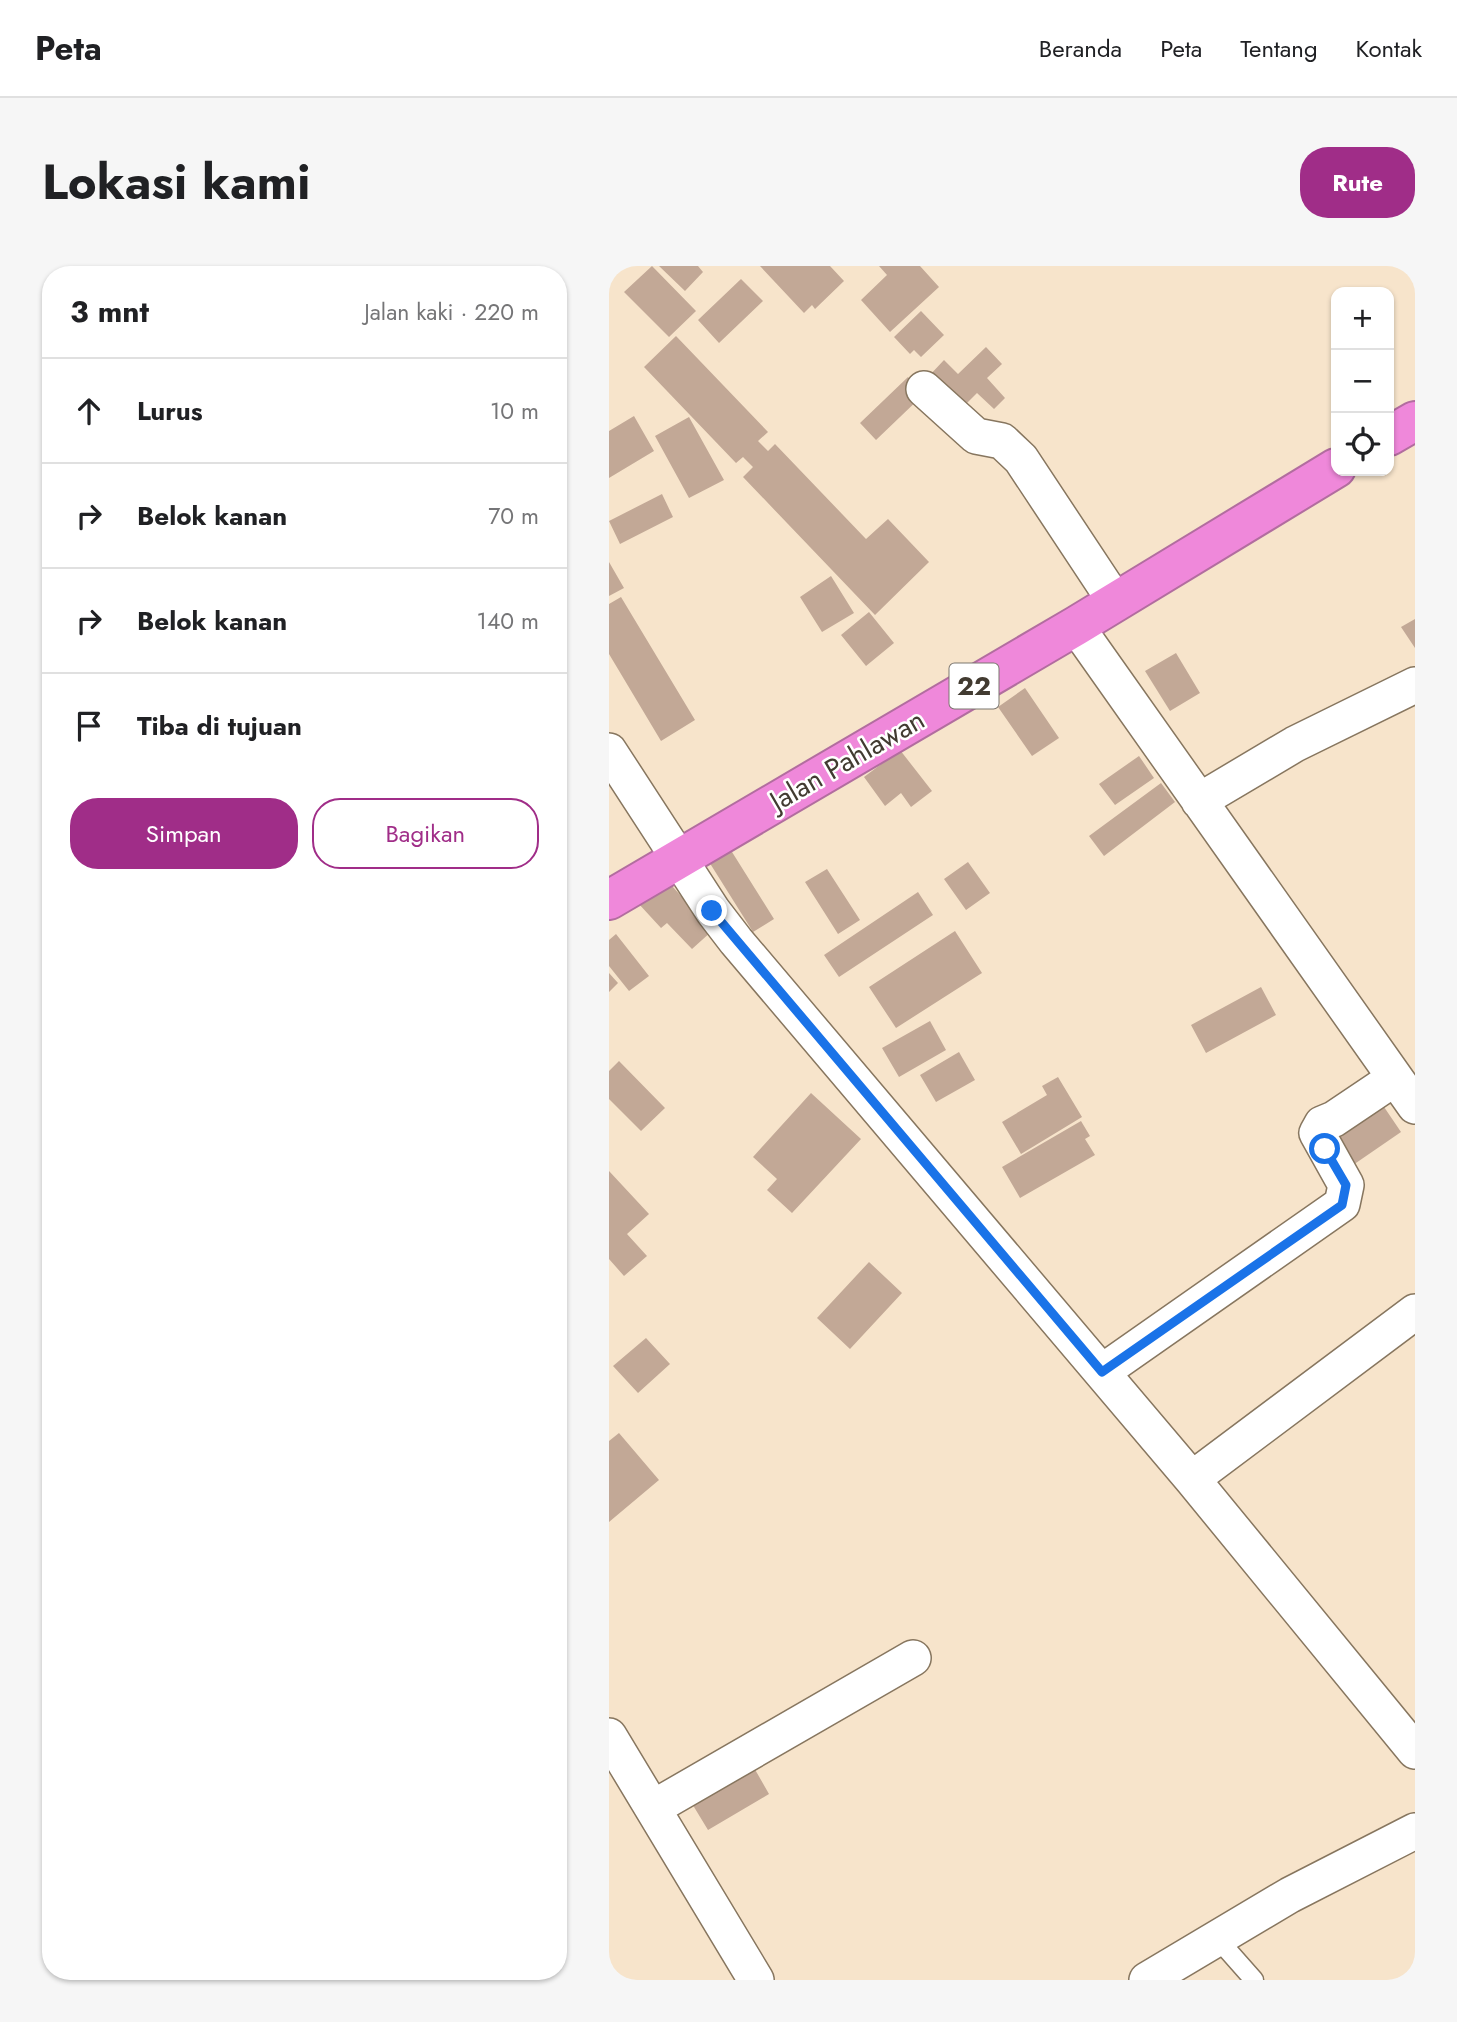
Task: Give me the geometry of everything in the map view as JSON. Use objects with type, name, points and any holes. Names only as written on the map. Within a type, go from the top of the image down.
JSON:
[{"type":"highway","points":[[1394,433],[1415,421]]},
{"type":"highway","name":"Jalan Pahlawan","points":[[609,900],[1076,626],[1331,471]]},
{"type":"street","points":[[924,388],[976,436],[1002,441],[1010,447],[1115,601]]},
{"type":"street","points":[[1076,626],[1406,1086],[1322,1124],[1317,1133],[1346,1185],[1342,1205],[1102,1372]]},
{"type":"street","points":[[1199,801],[1295,744],[1415,685]]},
{"type":"street","points":[[609,751],[712,911],[736,942],[1192,1479],[1415,1751]]},
{"type":"street","points":[[1192,1479],[1415,1312]]},
{"type":"street","points":[[653,1808],[913,1658]]},
{"type":"street","points":[[609,1736],[756,1980]]},
{"type":"street","points":[[1147,1980],[1216,1937],[1410,1842]]},
{"type":"lane","points":[[1216,1937],[1254,1980]]},
{"type":"building","points":[[652,266],[696,311],[669,337],[624,292]]},
{"type":"building","points":[[659,266],[698,266],[703,272],[685,291]]},
{"type":"building","points":[[760,266],[830,266],[844,281],[815,309],[812,305],[804,313]]},
{"type":"building","points":[[879,266],[920,266],[939,287],[890,332],[861,300],[887,275]]},
{"type":"building","points":[[741,279],[763,301],[719,343],[698,320]]},
{"type":"building","points":[[921,311],[944,335],[921,357],[914,350],[910,354],[894,337]]},
{"type":"building","points":[[676,336],[768,432],[758,441],[768,451],[775,444],[866,539],[888,519],[929,562],[875,615],[743,477],[753,467],[743,457],[736,463],[644,367]]},
{"type":"building","points":[[986,347],[1002,364],[987,378],[1005,398],[994,409],[977,393],[960,410],[928,377],[944,360],[958,374]]},
{"type":"building","points":[[908,377],[924,394],[876,440],[860,423]]},
{"type":"building","points":[[634,416],[654,451],[609,478],[609,431]]},
{"type":"building","points":[[689,417],[724,480],[689,498],[655,436]]},
{"type":"building","points":[[662,494],[673,517],[620,544],[609,521]]},
{"type":"building","points":[[609,562],[624,588],[609,596]]},
{"type":"building","points":[[831,576],[854,613],[822,632],[800,597]]},
{"type":"building","points":[[621,597],[695,720],[661,741],[609,654],[609,604]]},
{"type":"building","points":[[869,612],[894,643],[866,666],[841,635]]},
{"type":"building","points":[[1415,619],[1415,648],[1401,627]]},
{"type":"building","points":[[1176,653],[1200,693],[1170,711],[1145,671]]},
{"type":"building","points":[[1025,688],[1059,738],[1032,756],[998,707]]},
{"type":"building","points":[[900,750],[932,791],[911,807],[901,793],[885,806],[864,777]]},
{"type":"building","points":[[1139,756],[1154,778],[1115,805],[1099,784]]},
{"type":"building","points":[[1161,783],[1175,802],[1104,856],[1089,836]]},
{"type":"building","points":[[727,844],[774,919],[753,932],[706,857]]},
{"type":"building","points":[[968,862],[990,893],[966,910],[944,879]]},
{"type":"building","points":[[827,869],[860,920],[838,934],[805,882]]},
{"type":"building","points":[[665,878],[712,931],[692,949],[667,923],[661,928],[638,903]]},
{"type":"building","points":[[918,892],[933,915],[839,977],[824,955]]},
{"type":"building","points":[[955,931],[982,973],[896,1028],[869,987]]},
{"type":"building","points":[[616,934],[649,976],[629,991],[609,966],[609,940]]},
{"type":"building","points":[[609,973],[618,983],[609,992]]},
{"type":"building","points":[[1261,987],[1276,1015],[1206,1053],[1191,1025]]},
{"type":"building","points":[[930,1021],[946,1050],[899,1077],[882,1048]]},
{"type":"building","points":[[959,1052],[975,1080],[936,1102],[920,1075]]},
{"type":"building","points":[[619,1061],[665,1108],[641,1131],[609,1099],[609,1071]]},
{"type":"building","points":[[1058,1077],[1082,1117],[1021,1154],[1002,1122],[1047,1095],[1042,1086]]},
{"type":"building","points":[[811,1093],[861,1139],[792,1213],[767,1190],[777,1179],[753,1157]]},
{"type":"building","points":[[1382,1104],[1401,1132],[1353,1165],[1334,1137]]},
{"type":"building","points":[[1081,1121],[1090,1136],[1085,1139],[1095,1155],[1020,1198],[1002,1167]]},
{"type":"building","points":[[609,1171],[649,1214],[627,1234],[647,1256],[624,1276],[609,1259]]},
{"type":"building","points":[[869,1262],[902,1293],[850,1349],[817,1318]]},
{"type":"building","points":[[646,1338],[670,1364],[638,1393],[613,1366]]},
{"type":"building","points":[[619,1433],[659,1480],[609,1522],[609,1441]]},
{"type":"building","points":[[753,1766],[769,1794],[708,1830],[691,1802]]},
{"type":"route","points":[[712,911],[1102,1372],[1342,1205],[1346,1185],[1325,1149]]}]
